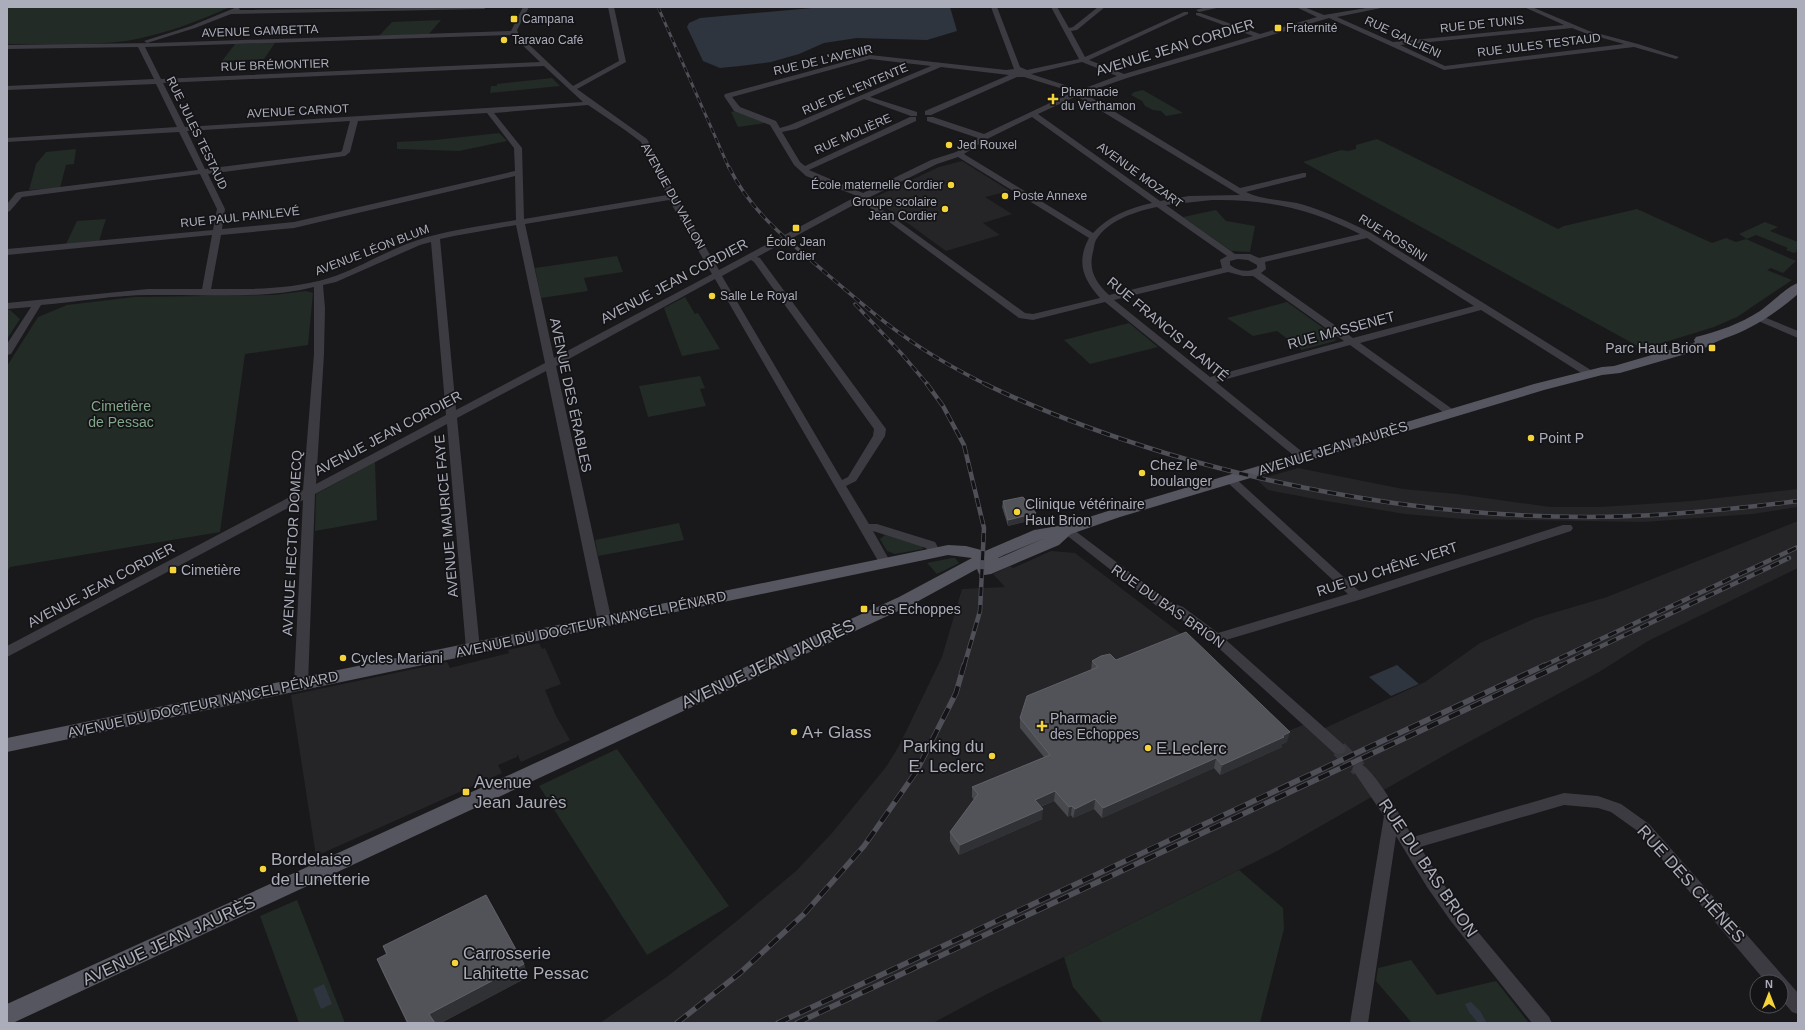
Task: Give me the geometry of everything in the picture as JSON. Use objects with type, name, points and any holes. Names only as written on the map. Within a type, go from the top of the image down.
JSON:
[{"type":"main road","name":"AVENUE JEAN JAURÈS","points":[[7,1015],[920,594],[943,589],[992,562],[1053,541],[1066,530],[1302,457],[1451,413],[1596,373],[1609,366],[1710,338],[1759,318],[1774,308],[1798,287]]},
{"type":"main road","name":"AVENUE DU DOCTEUR NANCEL PÉNARD","points":[[7,745],[935,553],[962,550],[992,562]]},
{"type":"street","points":[[141,46],[141,44],[193,27],[241,7]]},
{"type":"street","points":[[230,12],[484,7]]},
{"type":"street","points":[[514,33],[516,24],[526,7]]},
{"type":"street","points":[[572,89],[586,83],[623,62],[611,7]]},
{"type":"street","points":[[994,7],[1020,73],[1080,92],[1083,96],[1250,198]]},
{"type":"street","points":[[1054,7],[1083,60],[1124,76]]},
{"type":"street","points":[[1066,30],[1075,29],[1102,7]]},
{"type":"street","points":[[1199,12],[1218,7]]},
{"type":"street","name":"RUE GALLIENI","points":[[1299,7],[1327,16],[1444,68]]},
{"type":"street","name":"AVENUE JEAN CORDIER","points":[[7,652],[551,364],[864,196],[934,162],[959,154],[984,137],[1080,92],[1124,76],[1327,16],[1383,7]]},
{"type":"street","points":[[1527,7],[1587,32],[1676,57]]},
{"type":"street","points":[[1792,7],[1798,7]]},
{"type":"street","points":[[1020,73],[1083,60],[1184,10],[1199,12],[1260,36]]},
{"type":"street","name":"RUE DE TUNIS","points":[[1393,45],[1572,26]]},
{"type":"street","name":"AVENUE GAMBETTA","points":[[7,48],[141,46],[514,33]]},
{"type":"street","name":"AVENUE DU VALLON","points":[[514,33],[572,89],[589,103],[628,128],[644,141],[672,197],[885,563]]},
{"type":"street","name":"RUE JULES TESTAUD","points":[[1444,68],[1636,45]]},
{"type":"street","name":"RUE JULES TESTAUD","points":[[141,46],[221,209],[206,292]]},
{"type":"street","name":"RUE DE L'AVENIR","points":[[778,131],[773,123],[737,109],[728,96],[870,57],[1020,73]]},
{"type":"street","name":"RUE BRÉMONTIER","points":[[7,88],[545,64]]},
{"type":"street","name":"RUE DE L'ENTENTE","points":[[778,131],[793,127],[940,64]]},
{"type":"street","name":"RUE MOLIÈRE","points":[[803,170],[1020,73]]},
{"type":"street","points":[[864,97],[921,118],[984,137]]},
{"type":"street","name":"AVENUE CARNOT","points":[[7,140],[354,120],[589,103]]},
{"type":"street","name":"AVENUE DES ÉRABLES","points":[[489,111],[518,148],[520,221],[605,622]]},
{"type":"street","name":"AVENUE MOZART","points":[[1034,114],[1232,256]]},
{"type":"street","points":[[7,210],[19,195],[342,154],[346,152],[354,120]]},
{"type":"street","points":[[778,131],[797,163],[803,170],[809,174],[864,196],[865,201],[1022,316],[1033,317],[1228,269],[1238,272],[1254,272],[1258,271],[1262,266],[1259,261]]},
{"type":"street","points":[[959,154],[1093,238]]},
{"type":"street","name":"RUE PAUL PAINLEVÉ","points":[[7,252],[294,225],[518,173]]},
{"type":"street","points":[[1239,191],[1302,175]]},
{"type":"street","name":"AVENUE LÉON BLUM","points":[[7,306],[141,292],[272,291],[318,284],[417,243],[453,233],[672,197]]},
{"type":"street","name":"RUE ROSSINI","points":[[1158,203],[1193,199],[1250,198],[1297,206],[1342,221],[1368,235],[1480,307],[1596,373]]},
{"type":"street","name":"RUE FRANCIS PLANTÉ","points":[[1158,203],[1137,209],[1114,220],[1105,225],[1093,238],[1086,262],[1090,277],[1107,299],[1302,457]]},
{"type":"street","points":[[1228,269],[1224,263],[1224,260],[1232,256],[1243,256],[1259,261],[1368,235]]},
{"type":"street","name":"AVENUE MAURICE FAYE","points":[[435,238],[473,649]]},
{"type":"street","points":[[751,257],[758,260],[880,429],[879,436],[852,479],[848,482],[840,484]]},
{"type":"street","points":[[1254,272],[1451,413]]},
{"type":"street","name":"AVENUE HECTOR DOMECQ","points":[[301,684],[308,492],[320,345],[320,288],[318,284]]},
{"type":"street","points":[[7,352],[38,303]]},
{"type":"street","name":"RUE MASSENET","points":[[1208,381],[1480,307]]},
{"type":"street","points":[[1759,318],[1798,335]]},
{"type":"street","points":[[1230,479],[1357,596]]},
{"type":"street","points":[[866,529],[872,527],[931,545],[935,553]]},
{"type":"street","name":"RUE DU CHÊNE VERT","points":[[1218,639],[1225,635],[1357,596],[1567,528]]},
{"type":"street","name":"RUE DU BAS BRION","points":[[1066,530],[1163,604],[1178,610],[1218,639],[1339,748]]},
{"type":"street","name":"RUE DU BAS BRION","points":[[1359,769],[1374,787],[1444,898],[1490,960],[1543,1023]]},
{"type":"street","name":"RUE DES CHÊNES","points":[[1409,844],[1564,798],[1598,802],[1616,808],[1644,828],[1770,974]]},
{"type":"street","points":[[1359,1023],[1392,815]]},
{"type":"street","points":[[1789,995],[1798,1006]]},
{"type":"shaded area","points":[[823,7],[950,7],[957,31],[927,40],[857,38],[824,43],[799,54],[771,62],[720,68],[703,61],[687,27],[689,23],[700,18]]},
{"type":"shaded area","name":"Groupe scolaire Jean Cordier","points":[[962,161],[1010,191],[985,197],[1012,214],[983,223],[1000,235],[946,251],[873,198],[939,167]]},
{"type":"shaded area","points":[[1298,468],[1403,489],[1457,494],[1550,507],[1601,507],[1692,501],[1798,489],[1798,507],[1753,514],[1644,522],[1463,519],[1405,514],[1320,500],[1268,490],[1257,480]]},
{"type":"shaded area","points":[[1798,521],[1798,568],[1648,641],[1599,672],[1452,751],[1277,851],[989,993],[933,1023],[600,1023],[668,976],[738,920],[796,871],[832,833],[886,767],[899,746],[942,657],[962,589],[1005,587],[993,574],[1010,566],[1013,568],[1051,551],[1075,553],[1214,659],[1288,731],[1303,725],[1322,741],[1325,728],[1425,682],[1480,643],[1536,618],[1607,597]]},
{"type":"shaded area","points":[[539,643],[542,649],[545,648],[561,684],[545,690],[556,716],[570,740],[521,762],[517,754],[517,757],[498,765],[502,773],[316,856],[291,695],[447,662],[450,668],[509,653],[508,650]]},
{"type":"shaded area","points":[[1397,665],[1419,684],[1391,696],[1369,677]]},
{"type":"shaded area","points":[[324,984],[332,1004],[321,1009],[313,989]]},
{"type":"shaded area","points":[[1471,1002],[1480,1011],[1487,1023],[1478,1023],[1469,1012],[1465,1004]]},
{"type":"green space","points":[[230,7],[179,27],[126,41],[81,44],[7,44],[7,8]]},
{"type":"green space","points":[[441,20],[429,34],[379,36],[392,22]]},
{"type":"green space","points":[[275,43],[264,59],[222,61],[235,44]]},
{"type":"green space","points":[[552,78],[560,86],[490,93],[491,86],[497,86],[497,84]]},
{"type":"green space","points":[[1143,90],[1183,113],[1166,116],[1161,111],[1153,110],[1145,106],[1142,101],[1131,95],[1134,92]]},
{"type":"green space","points":[[736,111],[765,123],[738,127],[731,112]]},
{"type":"green space","points":[[499,133],[507,141],[459,151],[397,149],[397,142],[435,140]]},
{"type":"green space","points":[[1377,139],[1558,229],[1564,226],[1637,209],[1712,243],[1726,238],[1736,242],[1746,239],[1796,261],[1783,273],[1771,268],[1767,270],[1792,280],[1737,317],[1714,327],[1643,349],[1303,162],[1341,150],[1348,151],[1356,149],[1356,145]]},
{"type":"green space","points":[[76,149],[74,164],[66,165],[60,188],[29,190],[36,164],[46,152]]},
{"type":"green space","points":[[1216,210],[1226,221],[1255,226],[1250,252],[1231,251],[1183,217]]},
{"type":"green space","points":[[106,219],[99,241],[66,244],[77,221]]},
{"type":"green space","points":[[1765,222],[1778,227],[1770,231],[1798,242],[1798,248],[1796,250],[1798,251],[1794,253],[1786,250],[1788,248],[1756,235],[1747,239],[1739,234]]},
{"type":"green space","points":[[617,256],[623,272],[584,278],[588,291],[541,298],[535,268]]},
{"type":"green space","name":"Cimetière de Pessac","points":[[306,291],[313,293],[308,345],[245,354],[220,532],[10,567],[7,572],[7,366],[38,317],[67,305],[134,297],[273,295]]},
{"type":"green space","points":[[685,297],[695,314],[698,313],[720,349],[682,356],[664,308]]},
{"type":"green space","points":[[1287,302],[1336,337],[1335,341],[1302,350],[1277,331],[1253,336],[1227,318]]},
{"type":"green space","points":[[7,310],[10,310],[20,319],[7,339]]},
{"type":"green space","points":[[1129,323],[1158,347],[1090,364],[1064,340]]},
{"type":"green space","points":[[700,376],[705,388],[700,389],[706,406],[648,417],[639,386]]},
{"type":"green space","points":[[375,462],[377,520],[315,531],[316,494]]},
{"type":"green space","points":[[679,523],[684,540],[598,556],[595,540]]},
{"type":"green space","points":[[885,535],[922,546],[923,549],[895,554],[887,551],[880,539]]},
{"type":"green space","points":[[955,558],[959,563],[937,574],[927,563]]},
{"type":"green space","points":[[617,749],[729,906],[647,955],[539,786]]},
{"type":"green space","points":[[1239,870],[1283,908],[1284,929],[1260,1023],[1103,1023],[1073,987],[1064,957]]},
{"type":"green space","points":[[297,900],[345,1023],[299,1023],[260,916]]},
{"type":"green space","points":[[1411,960],[1437,995],[1496,981],[1529,1023],[1412,1023],[1376,981],[1378,968]]},
{"type":"building","points":[[1023,497],[1036,513],[1008,520],[1003,501]]},
{"type":"building","name":"E.Leclerc","points":[[1186,632],[1290,732],[1282,736],[1284,737],[1222,765],[1216,758],[1103,808],[1095,799],[1075,809],[1072,806],[1069,807],[1055,791],[1035,800],[1043,809],[960,845],[950,832],[978,794],[972,787],[1050,755],[1020,718],[1027,696],[1098,667],[1092,661],[1101,656],[1110,654],[1116,660]]},
{"type":"building","name":"Carrosserie Lahitette Pessac","points":[[486,895],[524,964],[429,1014],[435,1023],[408,1023],[377,959],[387,954],[383,946]]},
{"type":"tunnel","points":[[1339,749],[1359,769]]},
{"type":"railway","points":[[658,7],[729,168]]},
{"type":"railway","points":[[729,167],[748,199],[772,226],[855,298],[891,327],[922,348],[954,368],[986,384]]},
{"type":"railway","points":[[855,304],[901,353],[928,385]]},
{"type":"railway","points":[[927,384],[943,406],[964,445],[984,528],[980,611],[964,666]]},
{"type":"railway","points":[[986,384],[1074,422],[1165,453],[1221,469],[1278,482],[1337,494],[1395,503],[1514,515],[1573,517],[1673,514],[1798,501]]},
{"type":"railway","points":[[1543,666],[1798,547]]},
{"type":"railway","points":[[1559,666],[1789,558]]},
{"type":"railway","points":[[677,1023],[740,973],[804,914],[864,846],[916,772],[956,693],[964,665]]},
{"type":"railway","points":[[778,1023],[1545,665]]},
{"type":"railway","points":[[797,1023],[1561,665]]},
{"type":"place","name":"Campana","points":[[514,19]]},
{"type":"place","name":"Fraternité","points":[[1278,28]]},
{"type":"place","name":"Taravao Café","points":[[504,40]]},
{"type":"place","name":"Pharmacie du Verthamon","points":[[1053,99]]},
{"type":"place","name":"Jed Rouxel","points":[[949,145]]},
{"type":"place","name":"École maternelle Cordier","points":[[951,185]]},
{"type":"place","name":"Poste Annexe","points":[[1005,196]]},
{"type":"place","name":"Groupe scolaire Jean Cordier","points":[[945,209]]},
{"type":"place","name":"École Jean Cordier","points":[[796,228]]},
{"type":"place","name":"Salle Le Royal","points":[[712,296]]},
{"type":"place","name":"Parc Haut Brion","points":[[1712,348]]},
{"type":"place","name":"Point P","points":[[1531,438]]},
{"type":"place","name":"Chez le boulanger","points":[[1142,473]]},
{"type":"place","name":"Clinique vétérinaire Haut Brion","points":[[1017,512]]},
{"type":"place","name":"Cimetière","points":[[173,570]]},
{"type":"place","name":"Les Echoppes","points":[[864,609]]},
{"type":"place","name":"Cycles Mariani","points":[[343,658]]},
{"type":"place","name":"Pharmacie des Echoppes","points":[[1042,726]]},
{"type":"place","name":"A+ Glass","points":[[794,732]]},
{"type":"place","name":"E.Leclerc","points":[[1148,748]]},
{"type":"place","name":"Parking du E. Leclerc","points":[[992,756]]},
{"type":"place","name":"Avenue Jean Jaurès","points":[[466,792]]},
{"type":"place","name":"Bordelaise de Lunetterie","points":[[263,869]]},
{"type":"place","name":"Carrosserie Lahitette Pessac","points":[[455,963]]}]
